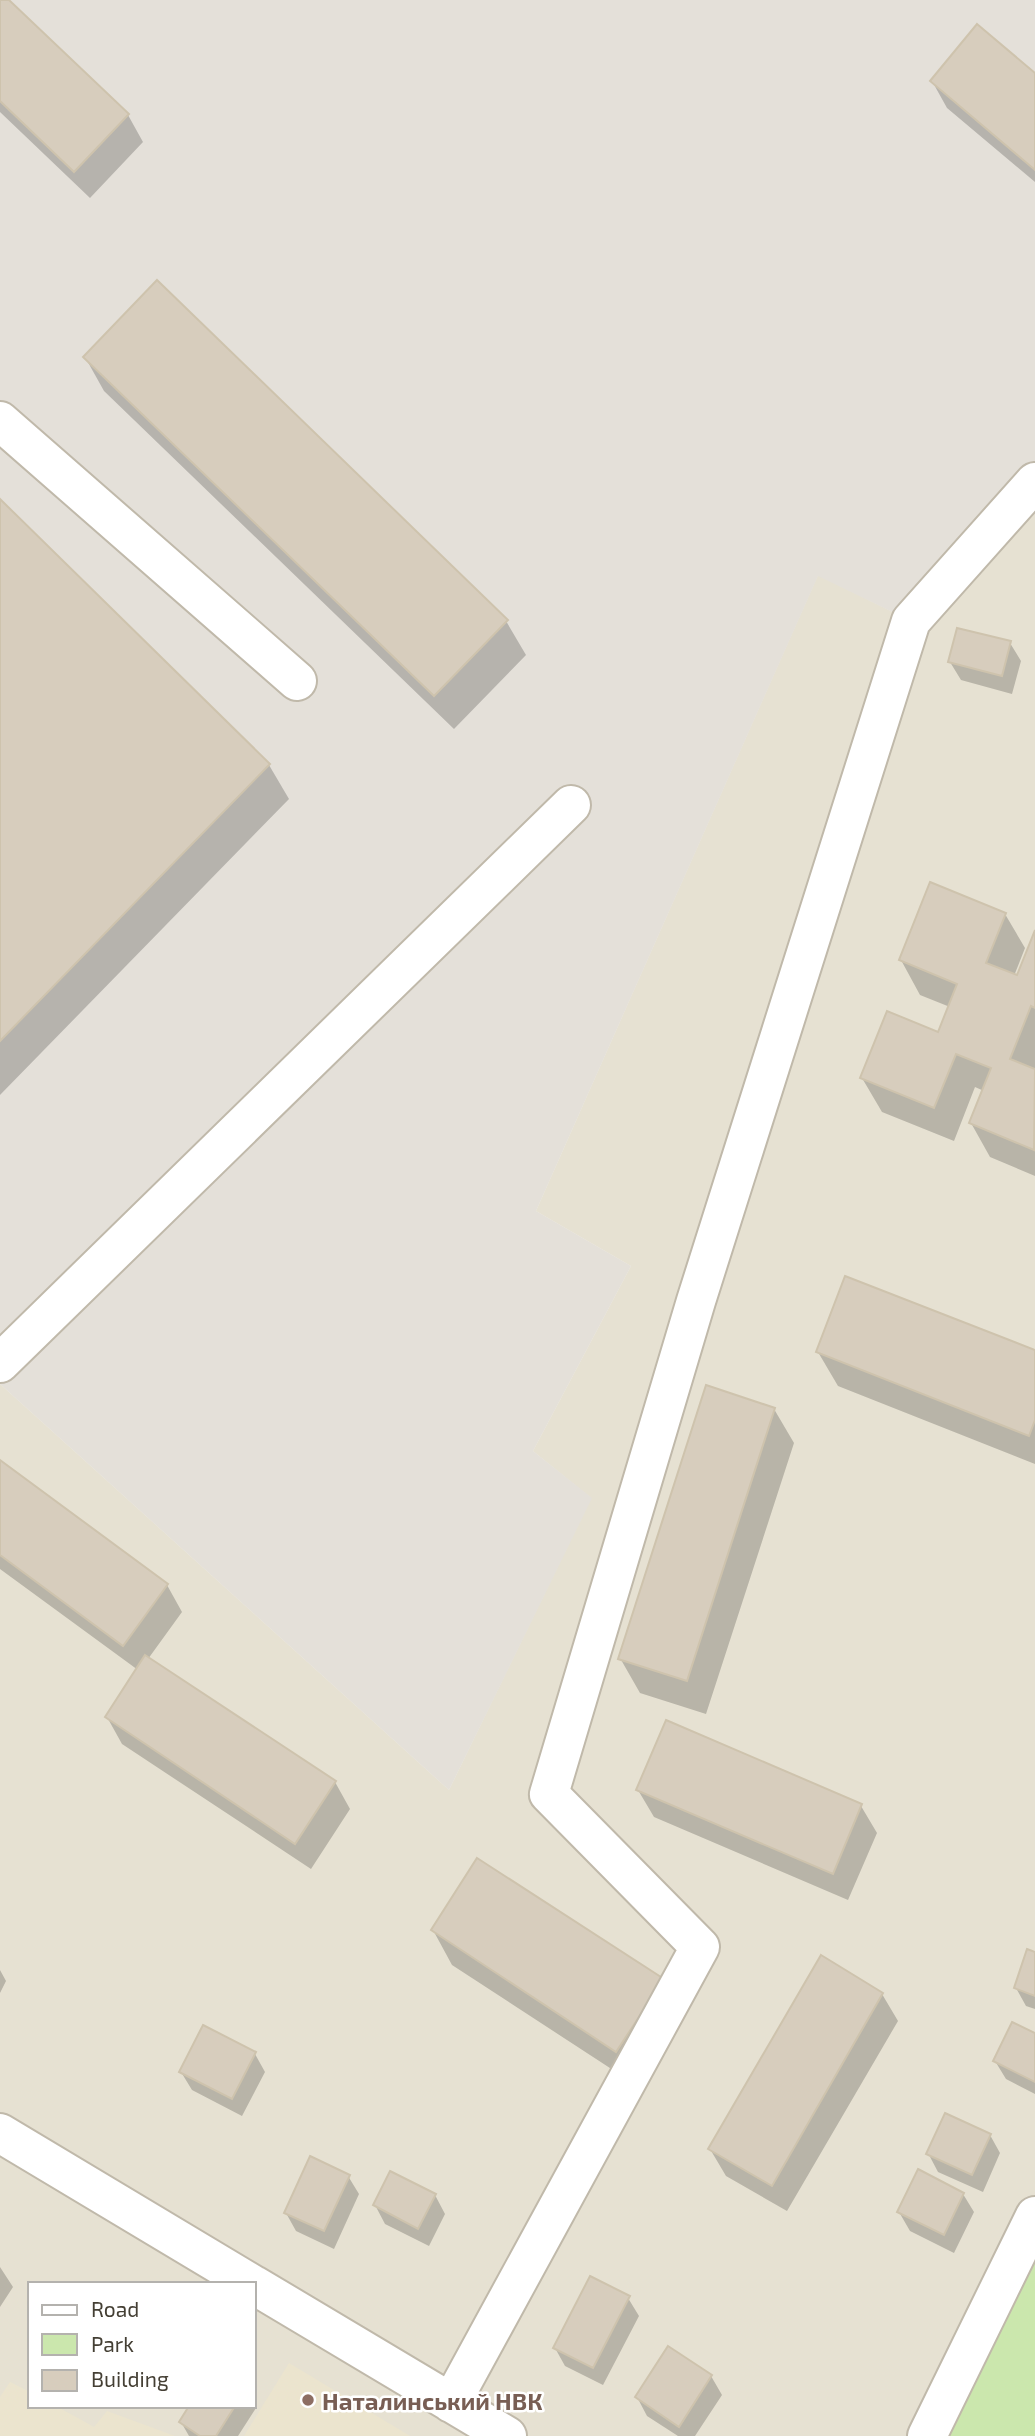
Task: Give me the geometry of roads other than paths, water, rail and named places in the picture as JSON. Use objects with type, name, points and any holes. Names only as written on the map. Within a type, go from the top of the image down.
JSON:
[{"type":"street","points":[[0,421],[298,681]]},
{"type":"street","points":[[451,2403],[701,1947],[549,1794],[696,1301],[911,621],[1035,482]]},
{"type":"street","points":[[0,1363],[571,805]]},
{"type":"street","points":[[0,2133],[250,2282]]},
{"type":"street","points":[[927,2436],[1035,2216]]},
{"type":"street","points":[[256,2286],[507,2436]]},
{"type":"place","name":"Наталинський НВК","points":[[308,2400]]}]
